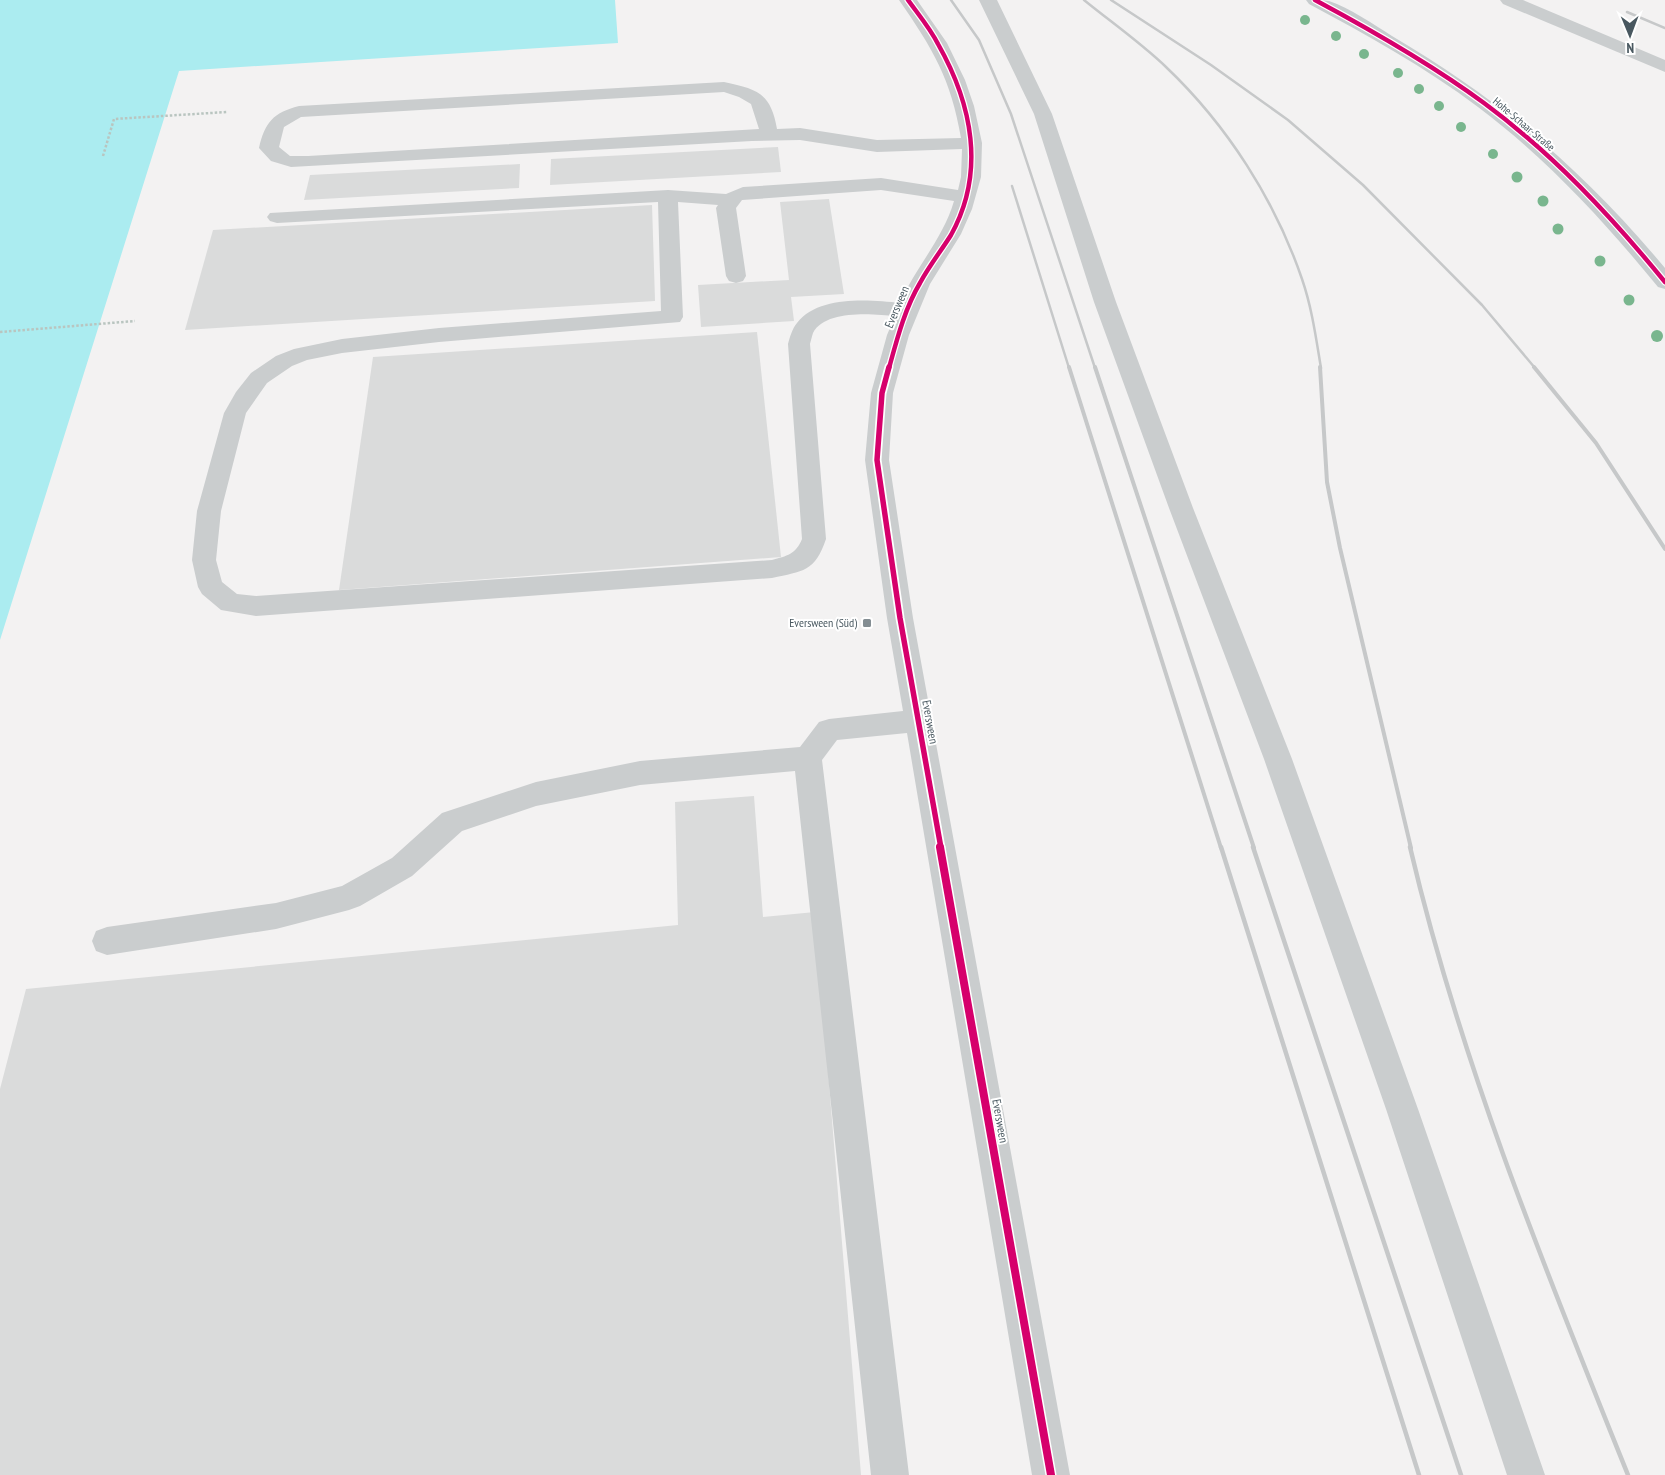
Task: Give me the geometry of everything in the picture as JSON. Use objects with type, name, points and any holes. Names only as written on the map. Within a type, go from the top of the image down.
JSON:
[{"type":"main road","name":"Hohe-Schaar-Straße","points":[[1315,0],[1371,29],[1411,53],[1485,104],[1551,159],[1600,206],[1665,282]]},
{"type":"street","name":"Eversween","points":[[908,0],[950,64],[965,106],[972,143],[971,177],[951,234],[919,284],[898,334],[882,393],[877,460],[900,618],[1051,1475]]},
{"type":"street","points":[[988,0],[1043,114],[1106,302],[1180,508],[1278,759],[1402,1109],[1526,1475]]},
{"type":"street","points":[[1520,2],[1665,67]]},
{"type":"street","points":[[769,134],[765,110],[757,98],[743,91],[724,87],[299,112],[280,118],[273,129],[269,148],[275,156],[285,162],[308,162],[769,134],[808,135],[877,146],[972,143]]},
{"type":"street","points":[[736,276],[726,208],[729,200],[735,195],[881,184],[965,197]]},
{"type":"street","points":[[277,217],[668,196],[729,200]]},
{"type":"street","points":[[668,196],[672,317],[439,335],[342,346],[302,354],[284,361],[259,378],[244,397],[235,413],[209,511],[204,560],[211,587],[230,602],[256,606],[693,576],[772,569],[798,563],[809,554],[814,539],[799,344],[805,327],[820,316],[843,308],[867,307],[908,311]]},
{"type":"street","points":[[890,1475],[808,758],[829,730],[918,721]]},
{"type":"street","points":[[107,941],[276,916],[349,897],[402,867],[452,822],[536,794],[640,773],[808,758]]},
{"type":"path","points":[[103,156],[114,119],[227,112]]},
{"type":"path","points":[[0,332],[135,321]]},
{"type":"water","points":[[0,0],[615,0],[618,43],[179,71],[0,640]]},
{"type":"building","points":[[778,147],[781,172],[550,185],[551,159]]},
{"type":"building","points":[[520,164],[519,188],[304,200],[310,175]]},
{"type":"building","points":[[829,199],[844,294],[791,297],[794,321],[701,327],[698,285],[789,280],[780,202]]},
{"type":"building","points":[[652,205],[655,301],[185,330],[213,230]]},
{"type":"building","points":[[757,332],[781,557],[339,590],[373,357]]},
{"type":"building","points":[[754,796],[763,917],[815,912],[861,1475],[0,1475],[0,1089],[26,989],[678,925],[675,802]]},
{"type":"railway","points":[[951,0],[979,40],[1011,114],[1095,368]]},
{"type":"railway","points":[[1084,0],[1166,67],[1209,113],[1247,165],[1278,221],[1302,279],[1311,312],[1321,368]]},
{"type":"railway","points":[[1111,0],[1211,65],[1288,120],[1363,185],[1482,305],[1535,368]]},
{"type":"railway","points":[[1627,12],[1665,28]]},
{"type":"railway","points":[[1012,186],[1069,368]]},
{"type":"railway","points":[[1069,367],[1221,848]]},
{"type":"railway","points":[[1095,367],[1254,848]]},
{"type":"railway","points":[[1320,367],[1327,482],[1340,548],[1411,848]]},
{"type":"railway","points":[[1534,367],[1596,443],[1665,549]]},
{"type":"railway","points":[[1221,847],[1419,1475]]},
{"type":"railway","points":[[1253,847],[1461,1475]]},
{"type":"railway","points":[[1410,847],[1454,1008],[1507,1165],[1628,1475]]},
{"type":"cycle path","points":[[908,0],[938,43],[956,80],[965,106],[972,143],[971,177],[962,209],[951,234],[919,284],[898,335],[882,393],[877,460],[900,618],[1051,1475]]},
{"type":"cycle path","points":[[1315,0],[1422,61],[1484,103],[1534,143],[1624,233],[1665,282]]},
{"type":"place","name":"Eversween (Süd)","points":[[867,623]]}]
